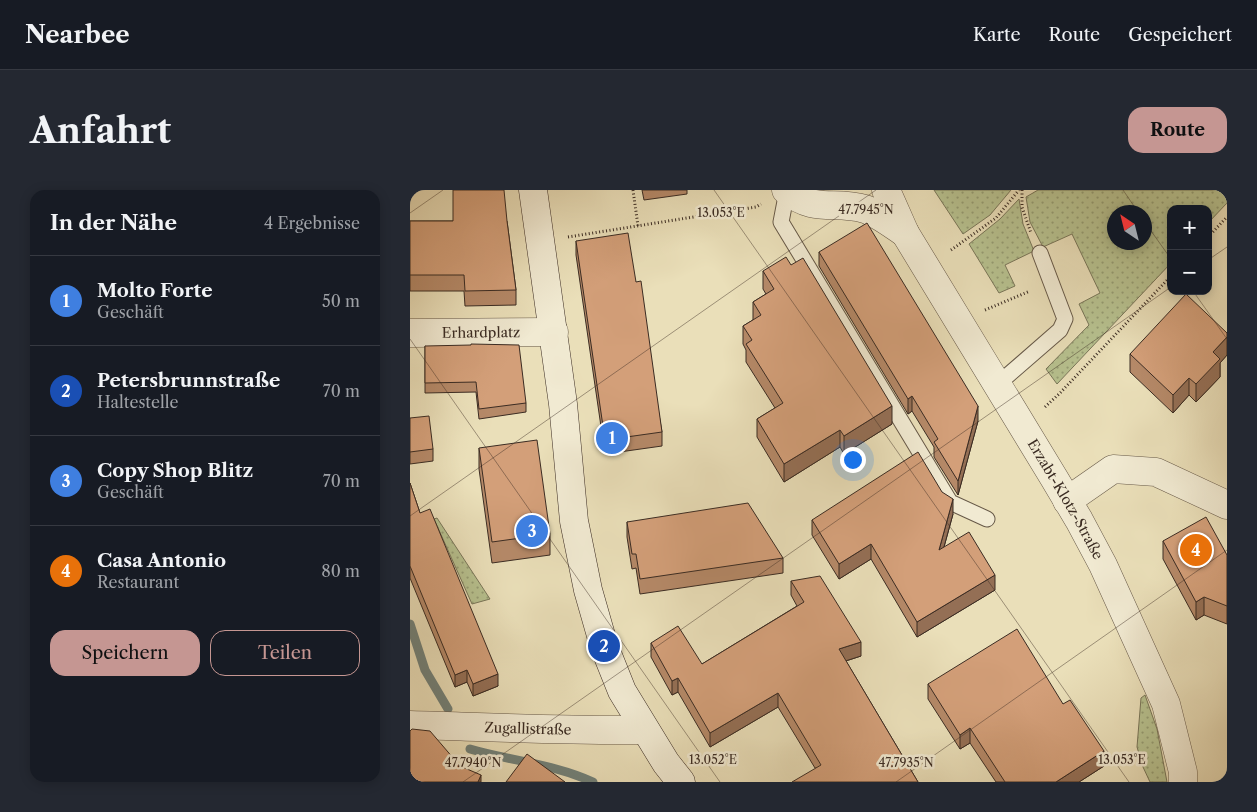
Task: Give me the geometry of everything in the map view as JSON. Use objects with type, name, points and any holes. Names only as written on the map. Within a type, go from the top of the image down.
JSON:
[{"type":"street","points":[[533,190],[563,404],[574,521],[588,590],[604,646],[622,691],[644,730],[681,782]]},
{"type":"street","name":"Erzabt-Klotz-Straße","points":[[786,190],[803,202],[822,206],[843,206],[866,210],[906,234]]},
{"type":"street","name":"Erzabt-Klotz-Straße","points":[[886,190],[906,234],[1023,426],[1103,565],[1166,704],[1183,772],[1183,782]]},
{"type":"street","name":"Erhardplatz","points":[[410,333],[554,332]]},
{"type":"street","points":[[1067,501],[1113,469],[1156,472],[1227,506]]},
{"type":"street","name":"Zugallistraße","points":[[410,725],[569,730],[644,730]]},
{"type":"lane","points":[[786,190],[781,222],[950,502],[987,519]]},
{"type":"lane","points":[[998,384],[1060,330],[1065,319],[1040,253]]},
{"type":"path","points":[[633,190],[638,226]]},
{"type":"path","points":[[540,240],[756,207],[786,190]]},
{"type":"path","points":[[951,250],[996,218],[1022,191]]},
{"type":"path","points":[[1022,191],[1022,207],[1028,228],[1040,253]]},
{"type":"path","points":[[1212,233],[1227,217]]},
{"type":"path","points":[[1023,426],[1060,393],[1167,280]]},
{"type":"path","points":[[959,322],[1052,282]]},
{"type":"green space","points":[[934,190],[1011,190],[990,215],[963,234]]},
{"type":"green space","points":[[1038,190],[1227,190],[1227,203],[1212,219],[1212,205],[1167,205],[1167,267],[1057,384],[1046,369],[1089,325],[1079,304],[1100,293],[1072,234],[1043,247],[1030,222],[1026,197]]},
{"type":"green space","points":[[1019,199],[1023,224],[1034,251],[1005,265],[1015,286],[999,293],[969,244],[1000,219]]},
{"type":"green space","points":[[437,518],[490,599],[472,604],[434,519]]},
{"type":"green space","points":[[1145,695],[1157,729],[1167,782],[1150,782],[1137,747],[1141,698]]},
{"type":"building","points":[[453,190],[504,190],[516,290],[465,291],[464,275],[410,275],[410,221],[453,221]]},
{"type":"building","points":[[867,223],[978,406],[958,481],[934,442],[938,439],[912,396],[908,399],[819,252]]},
{"type":"building","points":[[628,233],[636,282],[641,281],[662,432],[605,440],[576,241]]},
{"type":"building","points":[[786,257],[791,265],[803,258],[892,406],[844,436],[840,430],[784,464],[757,419],[783,403],[746,344],[752,340],[743,326],[761,315],[753,302],[774,289],[763,271]]},
{"type":"building","points":[[1185,295],[1227,333],[1227,337],[1213,352],[1220,359],[1196,384],[1189,378],[1173,395],[1130,354]]},
{"type":"building","points":[[471,344],[519,345],[526,403],[479,409],[476,382],[425,383],[425,346]]},
{"type":"building","points":[[429,416],[433,449],[410,452],[410,418]]},
{"type":"building","points":[[537,440],[550,534],[492,542],[479,448]]},
{"type":"building","points":[[918,452],[942,492],[953,499],[939,550],[969,532],[995,575],[917,622],[871,544],[839,564],[812,520]]},
{"type":"building","points":[[410,483],[420,513],[430,509],[498,674],[473,684],[467,670],[455,675],[410,566]]},
{"type":"building","points":[[748,503],[783,558],[640,579],[636,554],[632,554],[627,522]]},
{"type":"building","points":[[1206,517],[1227,555],[1227,606],[1204,597],[1196,602],[1163,541]]},
{"type":"building","points":[[820,576],[861,642],[839,649],[918,782],[792,782],[821,765],[778,693],[710,733],[678,678],[672,681],[651,643],[678,626],[702,664],[804,602],[791,581]]},
{"type":"building","points":[[1017,629],[1063,704],[1070,700],[1104,751],[1056,782],[1005,782],[970,728],[960,735],[928,684]]},
{"type":"building","points":[[412,729],[430,731],[460,766],[481,775],[478,782],[418,782],[410,779],[410,731]]},
{"type":"building","points":[[527,754],[565,782],[506,782]]},
{"type":"waterway","points":[[410,624],[425,670],[448,709]]},
{"type":"waterway","points":[[470,749],[563,771],[593,782]]},
{"type":"place","name":"Molto Forte","points":[[612,438]]},
{"type":"place","name":"Copy Shop Blitz","points":[[532,531]]},
{"type":"place","name":"Casa Antonio","points":[[1196,550]]},
{"type":"place","name":"Petersbrunnstraße","points":[[604,646]]}]
